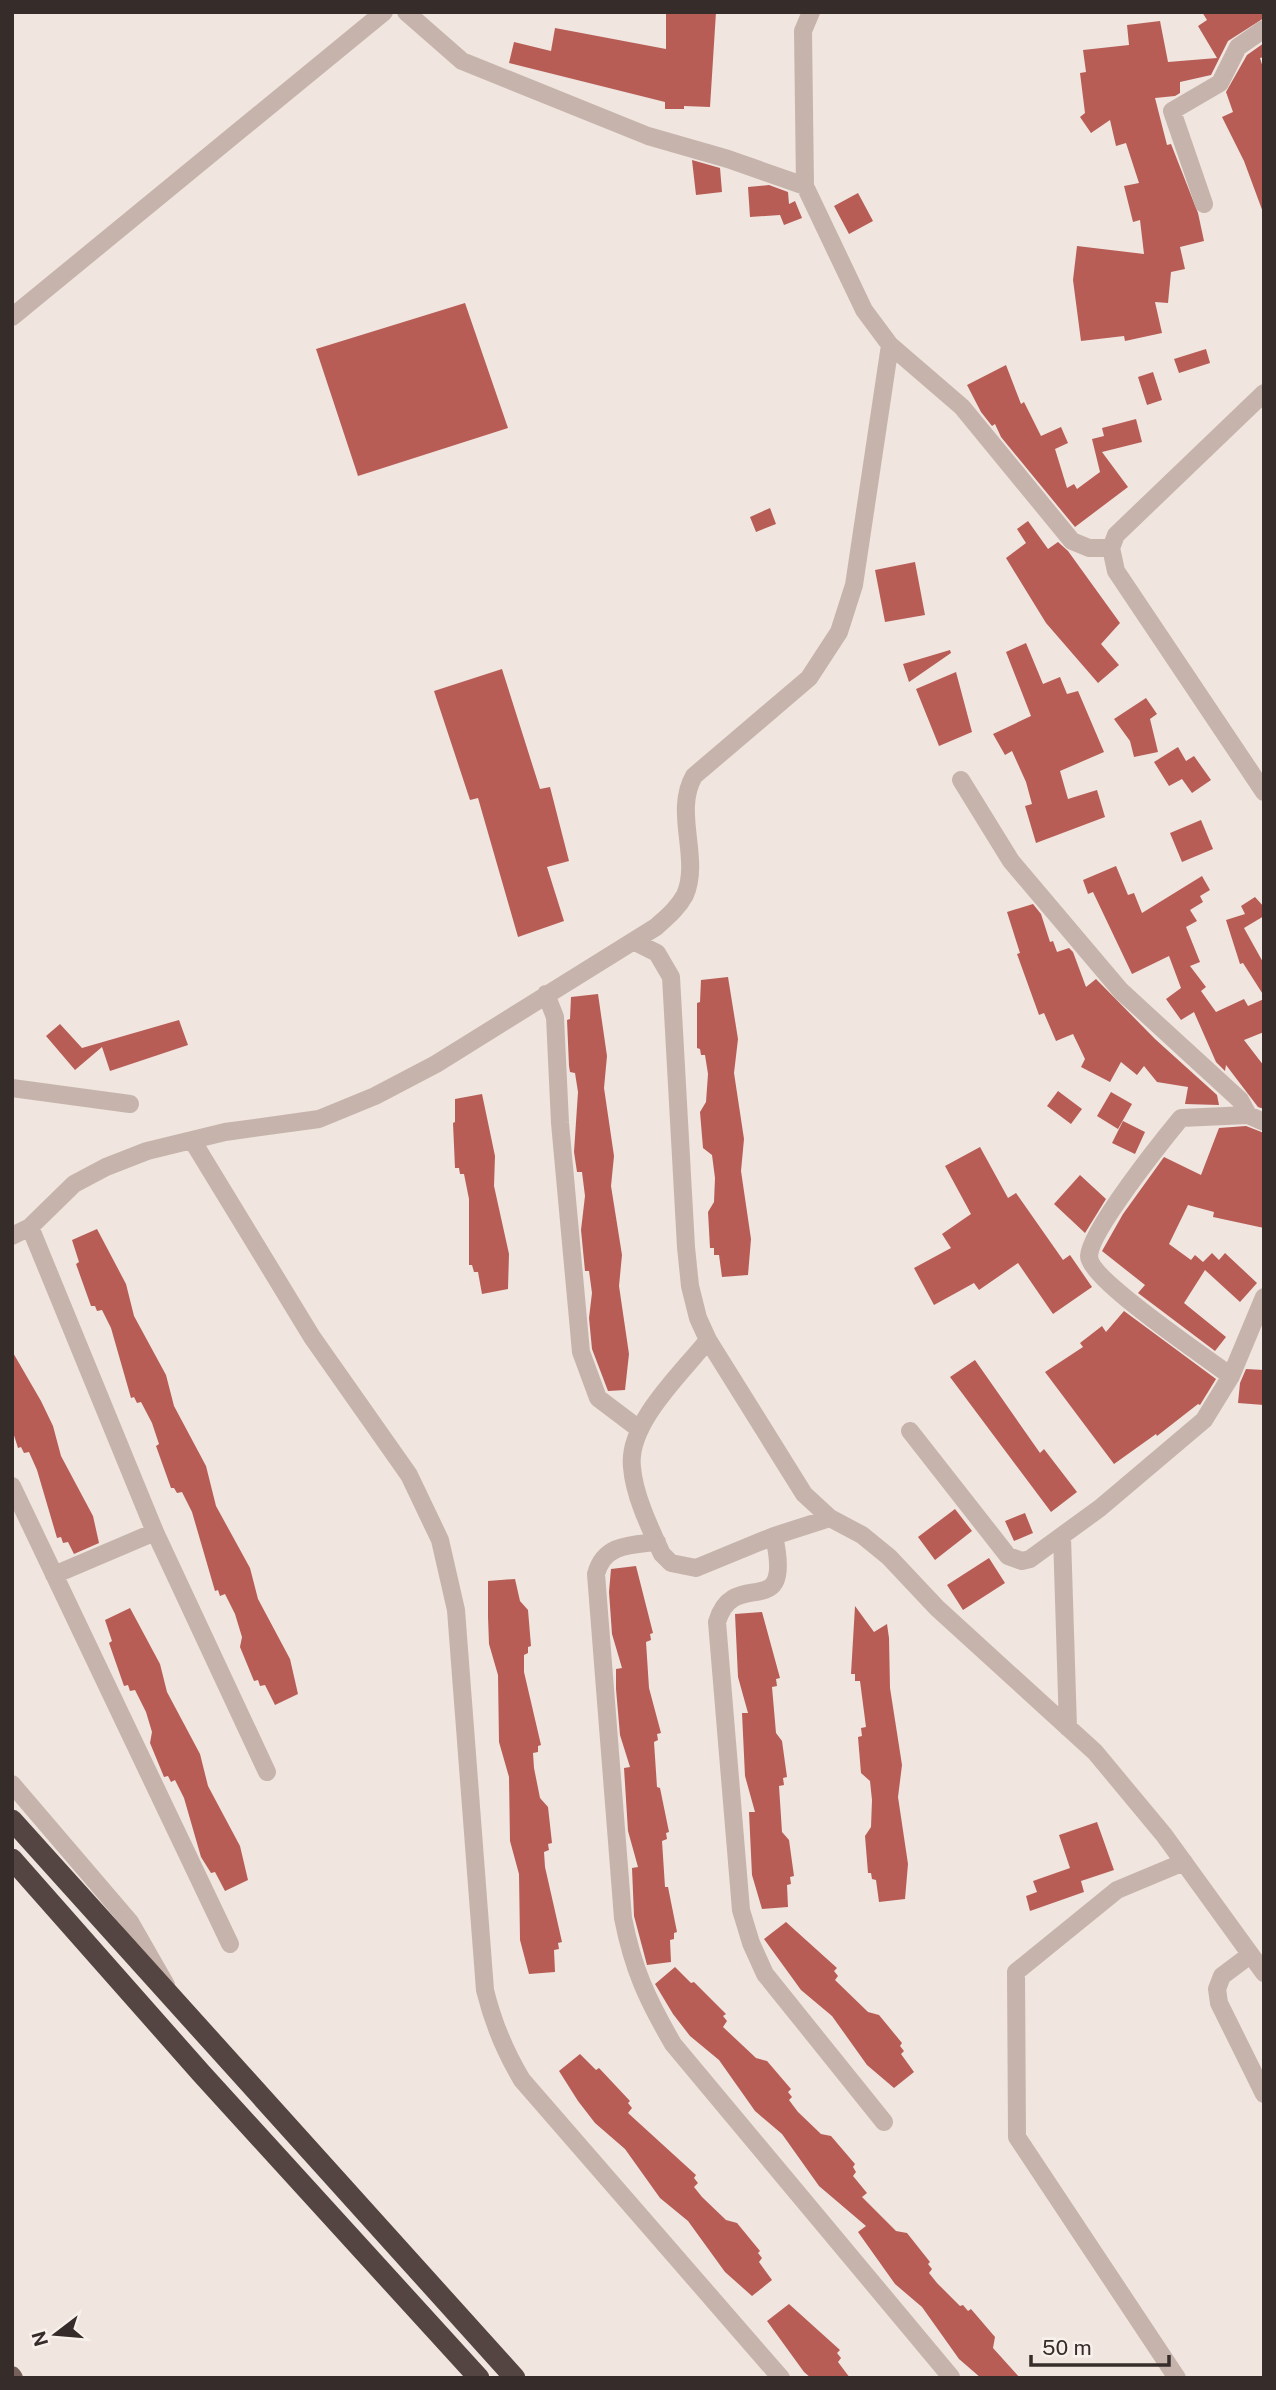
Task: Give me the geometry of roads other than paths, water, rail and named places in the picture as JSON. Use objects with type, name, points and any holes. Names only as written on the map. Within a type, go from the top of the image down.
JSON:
[{"type":"highway","points":[[12,1820],[515,2378]]},
{"type":"highway","points":[[12,1859],[201,2073],[479,2378]]},
{"type":"street","points":[[12,317],[384,12]]},
{"type":"street","points":[[406,12],[461,61],[648,136],[729,159],[805,186]]},
{"type":"street","points":[[811,12],[803,31],[805,186],[864,310],[890,345],[962,407],[1072,541],[1089,548],[1111,548]]},
{"type":"street","points":[[1204,204],[1172,111],[1220,83],[1238,47],[1264,29]]},
{"type":"street","points":[[12,1236],[30,1227],[74,1184],[106,1167],[146,1151],[192,1140],[319,1119],[353,1106],[436,1063],[656,927],[677,908],[686,892],[689,873],[685,791],[694,776],[809,678],[839,632],[854,585],[890,345]]},
{"type":"street","points":[[1264,393],[1116,535],[1111,548],[1116,571],[1264,792]]},
{"type":"street","points":[[961,780],[1011,861],[1121,990],[1256,1118]]},
{"type":"street","points":[[633,941],[657,953],[671,977],[690,1286],[698,1318],[708,1340],[793,1480],[830,1518],[883,1551],[937,1608],[1068,1728],[1118,1779],[1184,1861],[1264,1973]]},
{"type":"street","points":[[546,994],[555,1017],[560,1123],[581,1352],[598,1398],[639,1429]]},
{"type":"street","points":[[12,1088],[131,1104]]},
{"type":"street","points":[[1231,1376],[1108,1284],[1091,1264],[1089,1254],[1107,1220],[1145,1162],[1181,1118],[1256,1118]]},
{"type":"street","points":[[192,1140],[312,1337],[409,1475],[440,1540],[456,1610],[485,1990],[492,2022],[505,2052],[522,2080],[781,2378]]},
{"type":"street","points":[[30,1227],[155,1532],[267,1772]]},
{"type":"street","points":[[910,1431],[1008,1556],[1015,1560],[1030,1559],[1183,1441],[1204,1420],[1231,1376],[1264,1297]]},
{"type":"street","points":[[708,1340],[639,1429],[631,1466],[657,1542],[671,1563],[696,1568],[774,1536],[830,1518]]},
{"type":"street","points":[[12,1486],[230,1944]]},
{"type":"street","points":[[54,1574],[155,1532]]},
{"type":"street","points":[[774,1536],[780,1572],[777,1582],[769,1589],[736,1596],[727,1602],[717,1622],[741,1910],[751,1943],[765,1973],[884,2122]]},
{"type":"street","points":[[1062,1536],[1068,1728]]},
{"type":"street","points":[[657,1542],[611,1550],[604,1556],[596,1574],[623,1918],[632,1964],[647,1999],[673,2044],[951,2377]]},
{"type":"street","points":[[12,1784],[131,1922],[169,1992]]},
{"type":"street","points":[[1177,2378],[1017,2137],[1016,1972],[1117,1889],[1184,1861]]},
{"type":"street","points":[[1250,1955],[1222,1976],[1217,1996],[1264,2094]]}]
